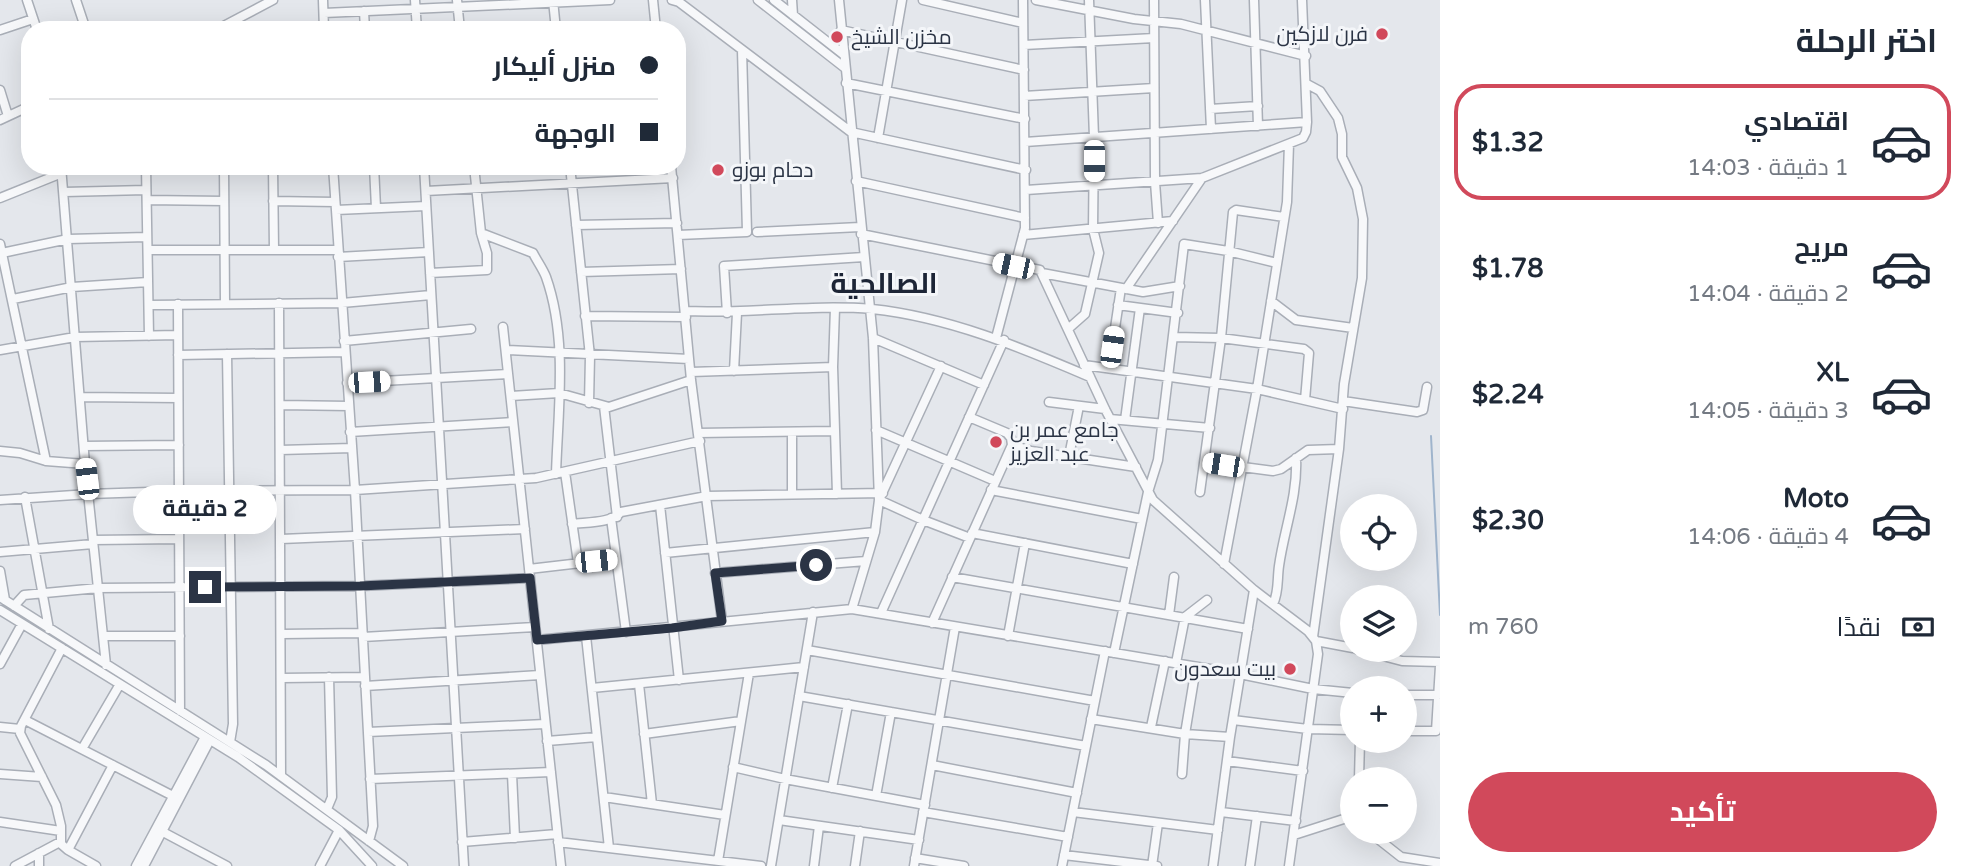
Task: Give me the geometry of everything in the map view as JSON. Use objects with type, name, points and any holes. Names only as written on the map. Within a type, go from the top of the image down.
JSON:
[{"type":"street","points":[[27,0],[33,19],[27,21]]},
{"type":"street","points":[[76,0],[83,21]]},
{"type":"street","points":[[234,21],[273,0]]},
{"type":"street","points":[[323,0],[324,21]]},
{"type":"street","points":[[324,13],[415,4],[610,0]]},
{"type":"street","points":[[653,0],[655,21]]},
{"type":"street","points":[[672,0],[851,132],[1026,170]]},
{"type":"street","points":[[758,0],[845,68]]},
{"type":"street","points":[[775,0],[843,54]]},
{"type":"street","points":[[792,0],[793,15]]},
{"type":"street","points":[[839,0],[873,338],[880,495],[875,532],[852,610]]},
{"type":"street","points":[[878,138],[902,0]]},
{"type":"street","points":[[923,0],[1023,23]]},
{"type":"street","points":[[881,613],[984,385],[1000,339],[1025,218],[1023,0]]},
{"type":"street","points":[[1036,0],[1206,30],[1306,56]]},
{"type":"street","points":[[1068,330],[1085,314],[1100,253],[1093,229],[1094,137],[1089,0]]},
{"type":"street","points":[[1154,0],[1154,133],[1158,223]]},
{"type":"street","points":[[1205,0],[1211,129]]},
{"type":"street","points":[[1254,0],[1258,126]]},
{"type":"street","points":[[1026,190],[1202,178],[1305,136],[1307,84],[1302,0]]},
{"type":"street","points":[[553,1],[555,21]]},
{"type":"street","points":[[364,11],[365,21]]},
{"type":"street","points":[[0,30],[21,23]]},
{"type":"street","points":[[841,30],[1024,70]]},
{"type":"street","points":[[1024,45],[1154,38]]},
{"type":"street","points":[[678,235],[747,232],[743,50]]},
{"type":"street","points":[[846,83],[1025,120]]},
{"type":"street","points":[[1289,866],[1318,654],[1314,639],[1343,405],[1362,278],[1362,207],[1357,188],[1342,157],[1342,134],[1338,118],[1320,91],[1307,84]]},
{"type":"street","points":[[1024,96],[1154,88]]},
{"type":"street","points":[[0,90],[4,118],[21,110]]},
{"type":"street","points":[[1210,109],[1258,106]]},
{"type":"street","points":[[1025,142],[1307,122]]},
{"type":"street","points":[[1224,564],[1257,389],[1262,343],[1277,263],[1284,217],[1289,144]]},
{"type":"street","points":[[0,198],[49,175]]},
{"type":"street","points":[[63,175],[85,464],[106,665]]},
{"type":"street","points":[[146,175],[149,336]]},
{"type":"street","points":[[224,175],[225,304]]},
{"type":"street","points":[[273,175],[274,250]]},
{"type":"street","points":[[333,175],[358,537],[373,826],[369,841]]},
{"type":"street","points":[[374,175],[376,208]]},
{"type":"street","points":[[425,175],[464,866]]},
{"type":"street","points":[[430,273],[487,270],[487,253],[481,233],[475,175]]},
{"type":"street","points":[[571,175],[590,356],[589,402]]},
{"type":"street","points":[[672,175],[689,359],[722,621]]},
{"type":"street","points":[[426,191],[673,178]]},
{"type":"street","points":[[1109,368],[1118,305],[1124,288],[1202,178]]},
{"type":"street","points":[[856,181],[1025,218]]},
{"type":"street","points":[[64,192],[146,190]]},
{"type":"street","points":[[146,201],[224,201]]},
{"type":"street","points":[[273,201],[376,208],[426,205]]},
{"type":"street","points":[[1200,492],[1216,383],[1234,210],[1284,217]]},
{"type":"street","points":[[1023,235],[1173,222]]},
{"type":"street","points":[[576,225],[677,223]]},
{"type":"street","points":[[757,232],[861,231],[1013,266],[1036,268],[1042,273],[1105,409],[1148,492],[1166,514],[1314,639],[1340,645]]},
{"type":"street","points":[[481,233],[533,253],[546,277],[558,330],[561,473],[578,563]]},
{"type":"street","points":[[46,461],[13,299],[5,281],[1,248],[68,239],[147,237]]},
{"type":"street","points":[[1062,866],[1095,701],[1124,607],[1148,492],[1158,460],[1178,313],[1184,244],[1277,263]]},
{"type":"street","points":[[148,250],[429,252]]},
{"type":"street","points":[[734,371],[732,313],[724,265],[864,257]]},
{"type":"street","points":[[581,272],[681,269]]},
{"type":"street","points":[[1042,273],[1143,292],[1180,286]]},
{"type":"street","points":[[13,299],[72,287],[148,282]]},
{"type":"street","points":[[149,305],[342,303],[432,295]]},
{"type":"street","points":[[1271,301],[1296,320],[1353,328]]},
{"type":"street","points":[[279,303],[281,776]]},
{"type":"street","points":[[178,304],[180,710]]},
{"type":"street","points":[[1118,305],[1178,313]]},
{"type":"street","points":[[835,308],[833,367],[837,494]]},
{"type":"street","points":[[1125,420],[1140,308]]},
{"type":"street","points":[[585,316],[870,309],[908,314],[1000,339],[1090,377]]},
{"type":"street","points":[[503,327],[561,866]]},
{"type":"street","points":[[344,341],[471,329]]},
{"type":"street","points":[[0,350],[75,337],[178,335]]},
{"type":"street","points":[[1174,337],[1221,338],[1308,351],[1305,400]]},
{"type":"street","points":[[873,338],[984,385]]},
{"type":"street","points":[[506,350],[689,359]]},
{"type":"street","points":[[178,355],[345,352]]},
{"type":"street","points":[[227,354],[233,724],[230,742]]},
{"type":"street","points":[[1084,365],[1257,389],[1305,400],[1417,412],[1423,410],[1427,387]]},
{"type":"street","points":[[880,495],[941,366]]},
{"type":"street","points":[[511,396],[559,393],[609,407],[691,376],[734,371],[833,367]]},
{"type":"street","points":[[347,383],[508,374]]},
{"type":"street","points":[[80,397],[178,398]]},
{"type":"street","points":[[1049,402],[1105,409]]},
{"type":"street","points":[[280,405],[349,406]]},
{"type":"street","points":[[604,406],[611,461],[615,559],[626,632]]},
{"type":"street","points":[[1069,456],[1079,406]]},
{"type":"street","points":[[932,622],[1012,445],[1012,438],[1007,433],[969,417]]},
{"type":"street","points":[[1110,419],[1210,428]]},
{"type":"street","points":[[350,432],[513,422]]},
{"type":"street","points":[[876,430],[993,486],[1142,519]]},
{"type":"street","points":[[0,500],[179,491],[355,490],[520,479],[561,473],[699,437],[834,431]]},
{"type":"street","points":[[792,432],[792,495]]},
{"type":"street","points":[[84,446],[179,445]]},
{"type":"street","points":[[1012,445],[1031,451],[1136,467]]},
{"type":"street","points":[[280,450],[352,448]]},
{"type":"street","points":[[1205,462],[1273,471],[1281,469],[1308,450],[1339,449]]},
{"type":"street","points":[[0,451],[20,453],[46,461],[85,464]]},
{"type":"street","points":[[1273,604],[1277,597],[1279,568],[1296,487],[1296,458]]},
{"type":"street","points":[[572,523],[614,518],[621,512],[707,496],[880,495],[923,520],[971,536],[1025,543],[1133,564]]},
{"type":"street","points":[[25,497],[50,629]]},
{"type":"street","points":[[660,505],[679,680]]},
{"type":"street","points":[[281,539],[525,529]]},
{"type":"street","points":[[665,553],[875,532]]},
{"type":"street","points":[[0,552],[93,542],[179,539]]},
{"type":"street","points":[[1008,636],[1025,543]]},
{"type":"street","points":[[14,606],[24,595],[43,592],[98,588],[360,586],[448,581],[529,574],[578,563],[615,559]]},
{"type":"street","points":[[715,573],[866,561]]},
{"type":"street","points":[[0,571],[2,599],[281,776],[402,866]]},
{"type":"street","points":[[952,577],[1248,629]]},
{"type":"street","points":[[1169,614],[1174,577]]},
{"type":"street","points":[[1213,866],[1230,737],[1254,590]]},
{"type":"street","points":[[1175,663],[1185,617],[1207,600]]},
{"type":"street","points":[[0,610],[238,757],[339,830],[372,866]]},
{"type":"street","points":[[537,640],[852,610],[1340,692]]},
{"type":"street","points":[[771,866],[813,612]]},
{"type":"street","points":[[0,664],[22,624]]},
{"type":"street","points":[[282,634],[362,635],[535,627]]},
{"type":"street","points":[[955,627],[915,862],[964,866]]},
{"type":"street","points":[[103,636],[180,636]]},
{"type":"street","points":[[586,636],[609,848]]},
{"type":"street","points":[[60,842],[61,831],[56,805],[20,729],[62,649]]},
{"type":"street","points":[[807,650],[1095,701]]},
{"type":"street","points":[[1151,727],[1165,662]]},
{"type":"street","points":[[1415,662],[1440,664],[1436,731],[1417,731]]},
{"type":"street","points":[[592,688],[804,667]]},
{"type":"street","points":[[1182,774],[1185,734],[1196,667]]},
{"type":"street","points":[[718,861],[749,673]]},
{"type":"street","points":[[282,678],[453,680],[540,675]]},
{"type":"street","points":[[327,809],[332,797],[329,677]]},
{"type":"street","points":[[82,749],[120,684]]},
{"type":"street","points":[[639,684],[652,804]]},
{"type":"street","points":[[1417,695],[1438,695]]},
{"type":"street","points":[[799,696],[1086,746]]},
{"type":"street","points":[[832,788],[848,704]]},
{"type":"street","points":[[876,796],[891,712]]},
{"type":"street","points":[[1091,719],[1185,734],[1230,737]]},
{"type":"street","points":[[25,720],[173,796]]},
{"type":"street","points":[[1233,720],[1308,729],[1340,730]]},
{"type":"street","points":[[645,734],[741,721]]},
{"type":"street","points":[[368,732],[545,724]]},
{"type":"street","points":[[0,727],[20,729]]},
{"type":"street","points":[[547,741],[597,737]]},
{"type":"street","points":[[136,866],[208,738]]},
{"type":"street","points":[[144,866],[208,738]]},
{"type":"street","points":[[1227,761],[1303,771]]},
{"type":"street","points":[[68,850],[113,765]]},
{"type":"street","points":[[932,765],[1076,793]]},
{"type":"street","points":[[733,767],[1068,837]]},
{"type":"street","points":[[370,779],[551,772]]},
{"type":"street","points":[[0,774],[42,777]]},
{"type":"street","points":[[512,774],[515,838]]},
{"type":"street","points":[[604,797],[725,816]]},
{"type":"street","points":[[1073,812],[1218,830]]},
{"type":"street","points":[[1221,812],[1296,821]]},
{"type":"street","points":[[1250,866],[1257,817]]},
{"type":"street","points":[[779,820],[919,839]]},
{"type":"street","points":[[1294,835],[1340,820]]},
{"type":"street","points":[[0,822],[61,831]]},
{"type":"street","points":[[1064,855],[1154,866],[1158,823]]},
{"type":"street","points":[[814,866],[819,826]]},
{"type":"street","points":[[320,866],[339,830]]},
{"type":"street","points":[[855,866],[860,831]]},
{"type":"street","points":[[163,832],[227,866]]},
{"type":"street","points":[[462,842],[558,838],[609,848],[761,866]]},
{"type":"street","points":[[60,842],[68,850],[96,866]]},
{"type":"street","points":[[15,866],[60,842]]},
{"type":"street","points":[[1384,844],[1401,857],[1440,863]]},
{"type":"street","points":[[39,853],[40,866]]},
{"type":"waterway","points":[[1431,436],[1440,615]]},
{"type":"place","name":"فرن لازكين","points":[[1382,34]]},
{"type":"place","name":"مخزن الشيخ","points":[[837,37]]},
{"type":"place","name":"دحام بوزو","points":[[718,170]]},
{"type":"place","name":"جامع عمر بن عبد العزيز","points":[[996,442]]},
{"type":"place","name":"بيت سعدون","points":[[1290,669]]},
{"type":"district","name":"الصالحية","points":[[884,283]]},
{"type":"route","points":[[205,587],[360,586],[530,578],[537,640],[722,621],[715,573],[816,565]]}]
